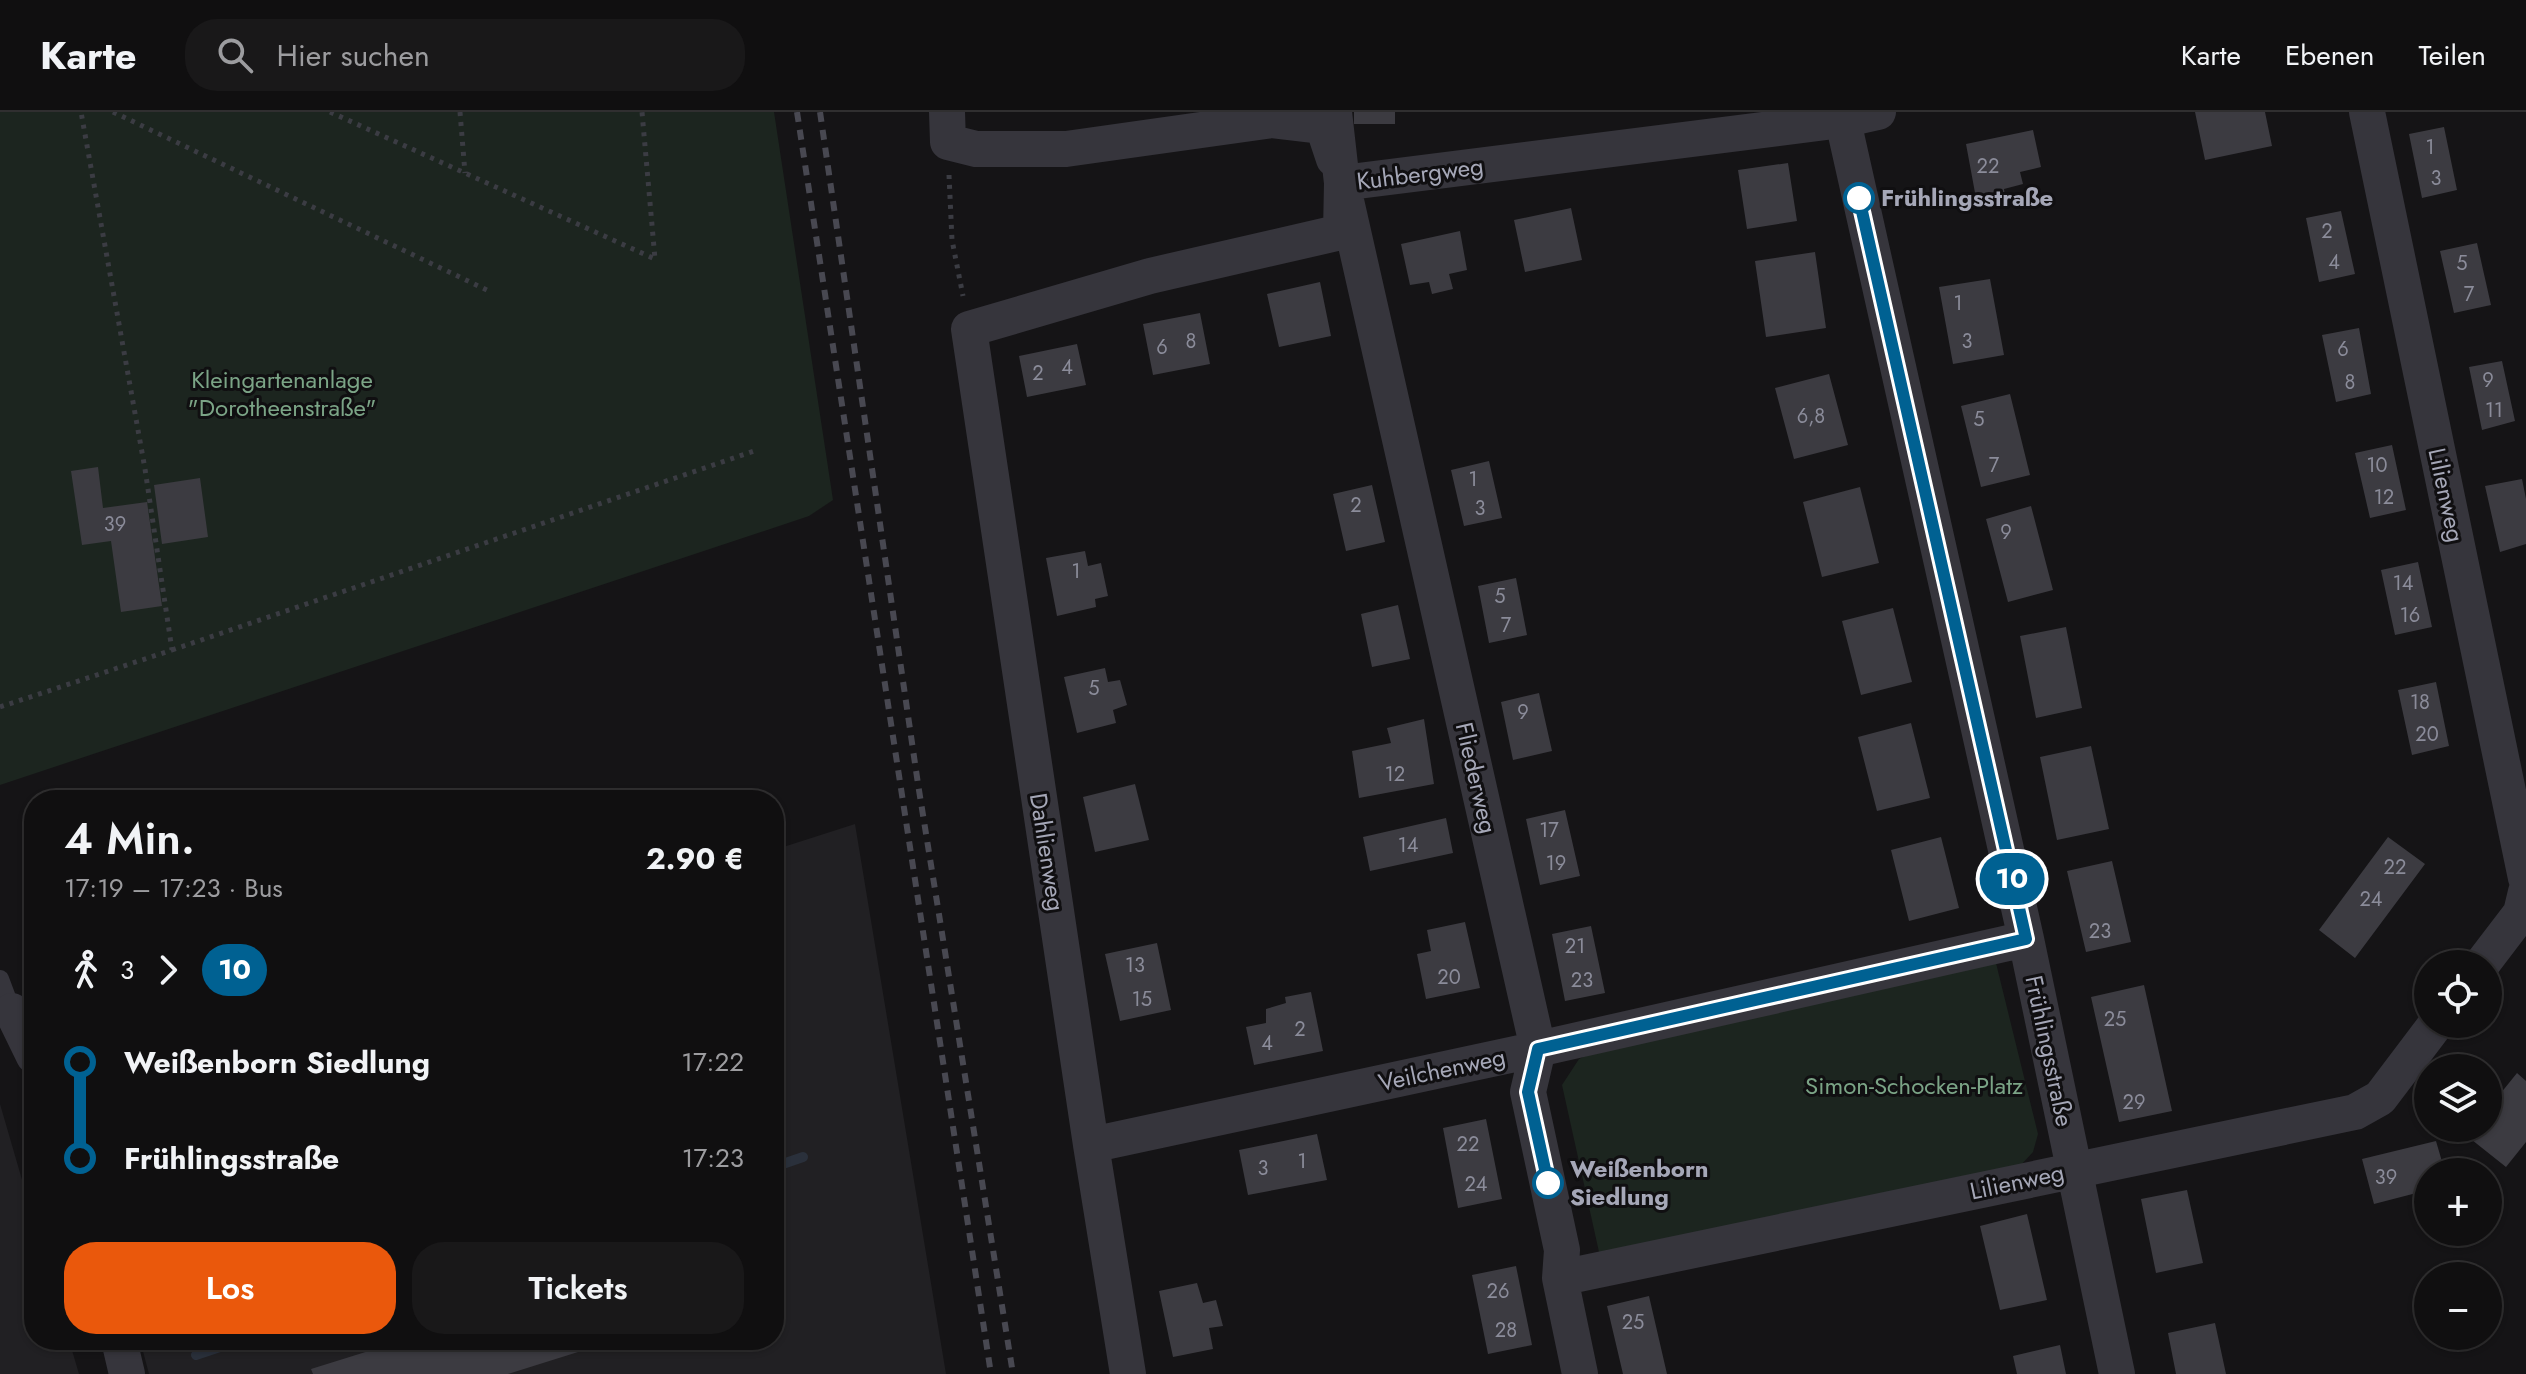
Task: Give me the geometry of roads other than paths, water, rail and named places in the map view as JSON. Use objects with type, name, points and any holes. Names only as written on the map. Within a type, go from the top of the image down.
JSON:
[{"type":"street","points":[[1334,112],[1342,183]]},
{"type":"street","name":"Kuhbergweg","points":[[969,329],[1150,276],[1341,232],[1342,183],[1878,112]]},
{"type":"street","name":"Lilienweg","points":[[2367,112],[2526,878]]},
{"type":"street","name":"Frühlingsstraße","points":[[1841,116],[2026,939],[2117,1374]]},
{"type":"street","points":[[947,127],[976,149],[1066,149],[1272,120],[1323,126],[1342,183]]},
{"type":"street","name":"Fliederweg","points":[[1342,183],[1538,1049],[1528,1092],[1562,1250],[1560,1278],[1580,1374]]},
{"type":"street","name":"Dahlienweg","points":[[969,329],[1128,1374]]},
{"type":"street","points":[[2493,950],[2521,913],[2526,892]]},
{"type":"street","name":"Veilchenweg","points":[[1091,1145],[1538,1049],[2026,939]]},
{"type":"street","points":[[4,1001],[24,1038]]},
{"type":"street","name":"Lilienweg","points":[[1560,1278],[2355,1112],[2380,1098],[2425,1038]]},
{"type":"street","points":[[121,1350],[127,1374]]},
{"type":"waterway","points":[[784,1164],[803,1157]]},
{"type":"waterway","points":[[196,1355],[211,1350]]},
{"type":"railway","points":[[797,112],[991,1374]]},
{"type":"railway","points":[[820,112],[918,784],[1013,1374]]},
{"type":"place","name":"Frühlingsstraße","points":[[1859,198]]},
{"type":"place","name":"Weißenborn Siedlung","points":[[1548,1183]]},
{"type":"park label","name":"Kleingartenanlage \"Dorotheenstraße\"","points":[[282,394]]},
{"type":"park label","name":"Simon-Schocken-Platz","points":[[1914,1086]]}]
